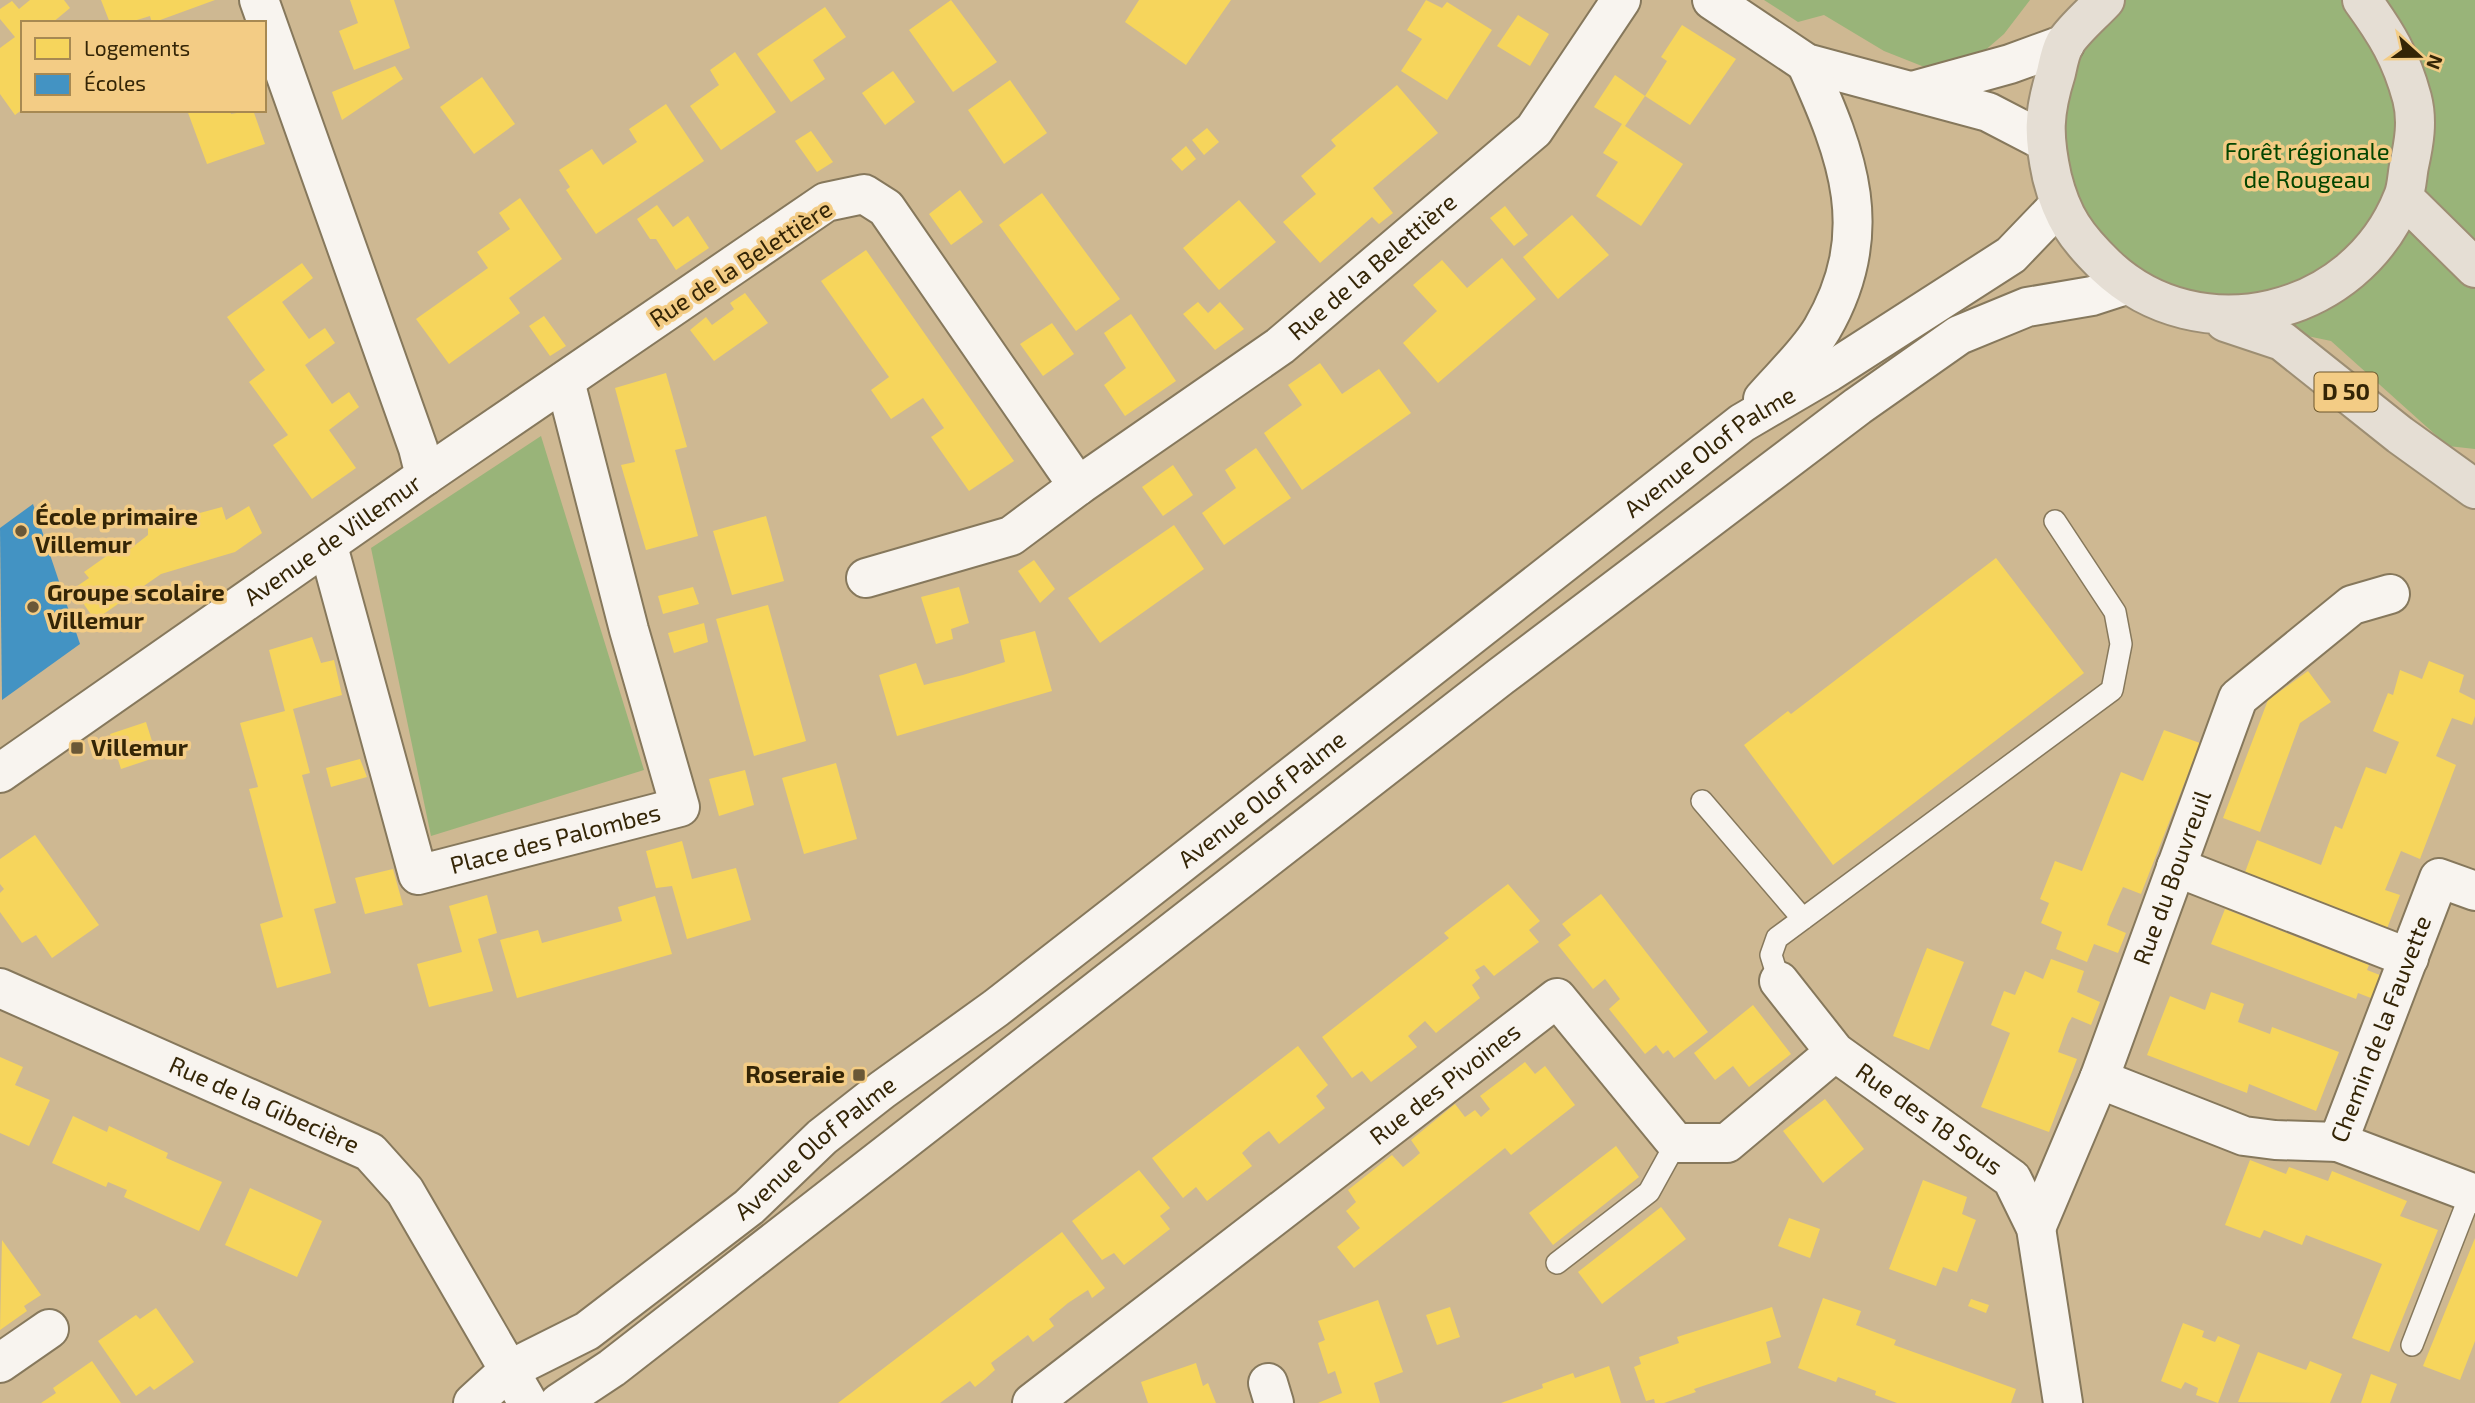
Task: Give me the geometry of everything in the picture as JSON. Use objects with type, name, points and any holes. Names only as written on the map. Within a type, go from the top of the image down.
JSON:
[{"type":"main road","points":[[2105,0],[2065,44],[2045,106],[2044,141],[2059,205],[2079,240],[2126,285],[2183,311],[2207,315],[2272,312],[2324,290],[2374,248],[2403,197],[2416,133],[2413,100],[2391,39],[2362,0]]},
{"type":"main road","points":[[2403,197],[2475,268]]},
{"type":"main road","name":"D 50","points":[[2207,315],[2282,341],[2400,435],[2475,489]]},
{"type":"street","name":"Avenue de Villemur","points":[[0,773],[425,476],[418,448],[259,0]]},
{"type":"street","name":"Rue de la Belettière","points":[[866,578],[1011,536],[1078,486],[1280,346],[1534,130],[1621,0]]},
{"type":"street","points":[[1712,0],[1806,63],[1887,86],[1916,90],[1988,112],[2044,141]]},
{"type":"street","points":[[1916,90],[2010,64],[2065,44]]},
{"type":"street","points":[[1742,423],[1821,331],[1845,282],[1852,232],[1852,190],[1838,135],[1806,63]]},
{"type":"street","name":"Rue de la Belettière","points":[[425,476],[826,202],[864,194],[887,208],[1078,486]]},
{"type":"street","name":"Avenue Olof Palme","points":[[473,1403],[509,1370],[587,1331],[749,1207],[822,1137],[1117,914],[1742,423],[1829,372],[2011,255],[2059,205]]},
{"type":"street","name":"Avenue Olof Palme","points":[[559,1403],[612,1368],[1500,677],[1858,406],[1959,335],[2027,307],[2092,296],[2126,285]]},
{"type":"street","name":"Place des Palombes","points":[[328,546],[418,876],[680,807],[629,630],[565,382]]},
{"type":"street","name":"Rue du Bouvreuil","points":[[2036,1228],[2099,1079],[2238,698],[2352,606],[2390,594]]},
{"type":"street","points":[[2176,867],[2409,958]]},
{"type":"street","name":"Chemin de la Fauvette","points":[[2099,1079],[2244,1136],[2338,1142],[2440,878],[2475,891]]},
{"type":"street","name":"Rue des 18 Sous","points":[[1779,981],[1835,1052],[2012,1179],[2036,1228],[2063,1403]]},
{"type":"street","name":"Rue de la Gibecière","points":[[0,988],[370,1152],[405,1191],[528,1403]]},
{"type":"street","name":"Rue des Pivoines","points":[[1032,1403],[1558,998],[1676,1143]]},
{"type":"street","points":[[1676,1143],[1727,1143],[1835,1052]]},
{"type":"street","points":[[2338,1142],[2473,1193]]},
{"type":"street","points":[[0,1363],[49,1329]]},
{"type":"lane","points":[[1779,981],[1771,955],[1777,938],[2112,690],[2121,644],[2115,612],[2055,521]]},
{"type":"lane","points":[[1702,801],[1803,919]]},
{"type":"lane","points":[[1558,1263],[1649,1192],[1676,1143]]},
{"type":"lane","points":[[2412,1345],[2473,1193]]},
{"type":"green space","points":[[1764,0],[2030,0],[2004,34],[1975,59],[1932,70],[1884,51],[1824,15],[1798,22]]},
{"type":"green space","name":"Forêt régionale de Rougeau","points":[[2126,0],[2475,0],[2475,449],[2448,446],[2331,341],[2207,315],[2134,270],[2091,228],[2074,198],[2060,139],[2078,54]]},
{"type":"green space","points":[[541,436],[644,770],[431,836],[371,548]]},
{"type":"building: Logements","points":[[30,0],[64,0],[70,8],[54,21],[21,21],[21,110],[15,115],[0,94],[0,48],[15,37],[0,19],[0,9],[12,1],[19,9]]},
{"type":"building: Logements","points":[[101,0],[215,0],[157,21],[151,21],[150,16],[134,21],[109,21]]},
{"type":"building: Logements","points":[[350,0],[394,0],[410,48],[354,70],[339,31],[358,23]]},
{"type":"building: Logements","points":[[951,0],[997,62],[953,92],[909,30]]},
{"type":"building: Logements","points":[[1139,0],[1231,0],[1186,65],[1125,22]]},
{"type":"building: Logements","points":[[1426,0],[1442,8],[1447,2],[1492,30],[1447,100],[1401,71],[1422,39],[1407,30]]},
{"type":"building: Logements","points":[[825,7],[846,37],[813,60],[825,79],[791,102],[757,54]]},
{"type":"building: Logements","points":[[1518,15],[1549,34],[1530,66],[1497,46]]},
{"type":"building: Logements","points":[[1682,25],[1736,59],[1690,125],[1645,96],[1667,61],[1661,57]]},
{"type":"building: Logements","points":[[735,52],[776,112],[721,150],[690,106],[719,85],[710,70]]},
{"type":"building: Logements","points":[[395,66],[403,79],[342,120],[332,92]]},
{"type":"building: Logements","points":[[893,71],[915,102],[885,125],[862,93]]},
{"type":"building: Logements","points":[[1615,75],[1645,96],[1625,126],[1683,164],[1641,226],[1596,196],[1618,162],[1603,153],[1622,124],[1594,107]]},
{"type":"building: Logements","points":[[482,77],[515,124],[474,154],[440,107]]},
{"type":"building: Logements","points":[[1010,80],[1047,133],[1004,164],[968,110]]},
{"type":"building: Logements","points":[[1397,85],[1438,133],[1373,188],[1393,213],[1379,224],[1372,217],[1320,263],[1283,222],[1316,194],[1301,176],[1336,146],[1331,140]]},
{"type":"building: Logements","points":[[666,104],[704,161],[596,234],[566,190],[570,187],[559,170],[592,149],[603,165],[637,142],[629,129]]},
{"type":"building: Logements","points":[[188,112],[254,112],[265,144],[207,164]]},
{"type":"building: Logements","points":[[1207,128],[1219,142],[1204,155],[1192,140]]},
{"type":"building: Logements","points":[[811,131],[833,162],[817,172],[795,141]]},
{"type":"building: Logements","points":[[1186,146],[1196,159],[1182,171],[1171,159]]},
{"type":"building: Logements","points":[[960,190],[983,222],[951,245],[929,214]]},
{"type":"building: Logements","points":[[1042,193],[1120,299],[1076,331],[999,225]]},
{"type":"building: Logements","points":[[520,198],[562,259],[509,298],[520,313],[449,364],[416,319],[488,268],[477,252],[510,229],[499,213]]},
{"type":"building: Logements","points":[[1239,200],[1276,242],[1219,290],[1183,248]]},
{"type":"building: Logements","points":[[657,205],[673,227],[688,216],[709,248],[676,270],[656,239],[650,239],[637,219]]},
{"type":"building: Logements","points":[[1505,206],[1528,235],[1514,246],[1490,218]]},
{"type":"building: Logements","points":[[1572,215],[1609,255],[1558,299],[1523,257]]},
{"type":"building: Logements","points":[[866,250],[1014,461],[969,491],[931,437],[944,428],[923,398],[891,419],[871,390],[889,377],[821,281]]},
{"type":"building: Logements","points":[[1502,258],[1536,299],[1438,383],[1403,343],[1437,311],[1413,285],[1442,260],[1467,288]]},
{"type":"building: Logements","points":[[302,263],[313,278],[282,302],[309,339],[325,328],[335,343],[305,365],[332,404],[349,392],[359,407],[329,430],[356,468],[312,499],[273,445],[288,435],[249,382],[265,370],[227,317]]},
{"type":"building: Logements","points":[[745,293],[768,323],[714,361],[690,330],[706,317],[712,325],[734,309],[730,303]]},
{"type":"building: Logements","points":[[1198,302],[1208,313],[1220,302],[1244,329],[1215,350],[1183,314]]},
{"type":"building: Logements","points":[[1131,314],[1176,381],[1125,416],[1104,385],[1126,368],[1104,333]]},
{"type":"building: Logements","points":[[544,316],[566,346],[550,356],[529,326]]},
{"type":"building: Logements","points":[[1052,323],[1074,354],[1043,376],[1020,344]]},
{"type":"building: Logements","points":[[1320,363],[1342,394],[1379,369],[1411,413],[1302,490],[1264,433],[1302,405],[1288,385]]},
{"type":"building: Logements","points":[[666,373],[687,447],[675,450],[698,536],[646,550],[621,465],[635,462],[615,388]]},
{"type":"building: Logements","points":[[1256,448],[1291,498],[1224,545],[1202,513],[1236,488],[1225,470]]},
{"type":"building: Logements","points":[[1173,465],[1193,495],[1163,516],[1142,487]]},
{"type":"building: Logements","points":[[249,506],[262,533],[235,552],[161,574],[95,620],[73,589],[89,578],[84,572],[115,550],[121,556],[148,535],[148,527],[222,507],[226,520]]},
{"type":"building: Logements","points":[[766,516],[784,581],[732,595],[713,531]]},
{"type":"building: Logements","points":[[1174,525],[1204,569],[1100,643],[1068,598]]},
{"type":"building: Logements","points":[[1996,558],[2084,673],[1833,865],[1744,745],[1788,711],[1791,714]]},
{"type":"building: Logements","points":[[1034,560],[1055,589],[1040,603],[1018,571]]},
{"type":"building: Logements","points":[[693,587],[699,604],[663,614],[658,596]]},
{"type":"building: Logements","points":[[959,587],[969,623],[951,629],[953,639],[936,644],[921,597]]},
{"type":"building: Logements","points":[[768,605],[806,741],[754,756],[716,619]]},
{"type":"building: Logements","points":[[704,623],[708,642],[674,653],[668,633]]},
{"type":"building: Logements","points":[[1035,631],[1052,691],[897,736],[879,675],[916,663],[924,685],[963,675],[1005,662],[1000,640]]},
{"type":"building: Logements","points":[[312,637],[321,663],[334,660],[342,695],[293,709],[310,773],[302,775],[336,903],[314,909],[331,973],[277,988],[260,924],[283,917],[249,789],[258,787],[240,723],[285,711],[269,650]]},
{"type":"building: Logements","points":[[2429,661],[2464,675],[2459,692],[2475,700],[2475,716],[2472,725],[2452,718],[2436,756],[2456,765],[2420,859],[2401,851],[2385,890],[2400,895],[2386,931],[2244,875],[2257,840],[2321,865],[2335,826],[2342,829],[2366,767],[2386,774],[2399,742],[2373,731],[2388,693],[2393,695],[2400,670],[2422,679]]},
{"type":"building: Logements","points":[[2308,671],[2331,702],[2300,723],[2260,832],[2223,818],[2268,700]]},
{"type":"building: Logements","points":[[146,722],[157,757],[121,769],[110,734]]},
{"type":"building: Logements","points":[[2164,730],[2200,743],[2141,894],[2123,887],[2110,916],[2107,925],[2126,933],[2118,953],[2094,944],[2087,962],[2056,949],[2062,932],[2041,923],[2049,903],[2040,899],[2055,861],[2082,871],[2121,772],[2143,781]]},
{"type":"building: Logements","points":[[360,759],[367,777],[331,787],[326,768]]},
{"type":"building: Logements","points":[[836,763],[857,839],[804,854],[782,778]]},
{"type":"building: Logements","points":[[745,770],[754,805],[719,816],[709,779]]},
{"type":"building: Logements","points":[[35,835],[99,925],[52,958],[36,935],[22,943],[0,912],[0,893],[4,889],[0,884],[0,859]]},
{"type":"building: Logements","points":[[682,841],[692,879],[736,868],[751,920],[687,939],[672,886],[656,888],[646,851]]},
{"type":"building: Logements","points":[[393,869],[403,905],[365,914],[355,878]]},
{"type":"building: Logements","points":[[1508,884],[1540,921],[1529,930],[1539,942],[1494,976],[1484,965],[1475,970],[1480,978],[1472,985],[1480,998],[1436,1033],[1425,1021],[1408,1036],[1417,1047],[1371,1082],[1362,1071],[1352,1078],[1322,1037],[1449,938],[1444,933]]},
{"type":"building: Logements","points":[[1601,894],[1708,1032],[1674,1058],[1668,1050],[1663,1054],[1656,1045],[1645,1054],[1609,1009],[1620,999],[1605,979],[1593,989],[1558,945],[1571,935],[1562,924]]},
{"type":"building: Logements","points":[[487,895],[497,933],[478,939],[493,991],[429,1007],[417,964],[462,952],[449,906]]},
{"type":"building: Logements","points":[[655,896],[672,954],[517,998],[500,940],[538,930],[542,943],[622,921],[618,907]]},
{"type":"building: Logements","points":[[2225,909],[2369,965],[2367,970],[2385,977],[2376,1000],[2358,993],[2356,999],[2211,944]]},
{"type":"building: Logements","points":[[1927,948],[1964,962],[1929,1050],[1893,1036]]},
{"type":"building: Logements","points":[[2051,959],[2084,971],[2077,992],[2100,1002],[2091,1025],[2072,1017],[2068,1024],[2058,1052],[2077,1059],[2049,1132],[1981,1107],[2010,1033],[1991,1025],[2004,991],[2015,995],[2025,971],[2043,979]]},
{"type":"building: Logements","points":[[2211,992],[2244,1004],[2238,1022],[2270,1034],[2272,1027],[2339,1052],[2316,1111],[2249,1084],[2247,1093],[2147,1055],[2170,996],[2205,1010]]},
{"type":"building: Logements","points":[[1753,1005],[1791,1054],[1749,1087],[1733,1066],[1715,1080],[1694,1053]]},
{"type":"building: Logements","points":[[1298,1046],[1328,1085],[1316,1096],[1325,1108],[1279,1144],[1269,1131],[1254,1142],[1242,1153],[1252,1166],[1207,1201],[1196,1187],[1183,1198],[1152,1158]]},
{"type":"building: Logements","points":[[0,1057],[23,1067],[15,1085],[50,1100],[29,1146],[0,1133]]},
{"type":"building: Logements","points":[[1525,1062],[1535,1074],[1545,1066],[1575,1105],[1511,1155],[1505,1148],[1354,1268],[1337,1247],[1360,1228],[1346,1211],[1356,1202],[1348,1190],[1392,1155],[1403,1167],[1412,1160],[1420,1153],[1411,1140],[1455,1104],[1465,1117],[1475,1110],[1481,1117],[1490,1109],[1480,1096]]},
{"type":"building: Logements","points":[[1825,1099],[1864,1149],[1823,1183],[1783,1131]]},
{"type":"building: Logements","points":[[73,1116],[107,1132],[109,1126],[168,1153],[166,1158],[222,1182],[199,1231],[124,1197],[127,1190],[108,1182],[106,1187],[52,1163]]},
{"type":"building: Logements","points":[[1616,1146],[1639,1177],[1553,1245],[1529,1213]]},
{"type":"building: Logements","points":[[2250,1160],[2286,1174],[2289,1167],[2328,1181],[2332,1171],[2407,1201],[2400,1216],[2438,1230],[2389,1352],[2352,1338],[2382,1264],[2306,1235],[2302,1245],[2264,1230],[2260,1238],[2225,1225]]},
{"type":"building: Logements","points":[[1139,1170],[1170,1208],[1160,1216],[1170,1229],[1124,1265],[1114,1253],[1102,1260],[1072,1221]]},
{"type":"building: Logements","points":[[1923,1180],[1967,1197],[1962,1214],[1976,1220],[1957,1272],[1943,1267],[1936,1286],[1889,1269]]},
{"type":"building: Logements","points":[[250,1188],[322,1221],[297,1277],[225,1245]]},
{"type":"building: Logements","points":[[1661,1207],[1686,1239],[1602,1304],[1578,1272]]},
{"type":"building: Logements","points":[[1789,1218],[1820,1229],[1810,1258],[1778,1246]]},
{"type":"building: Logements","points":[[1062,1232],[1105,1288],[1092,1298],[1088,1290],[1068,1303],[1049,1319],[1054,1326],[1033,1342],[1028,1335],[991,1363],[995,1370],[975,1387],[970,1381],[940,1403],[838,1403]]},
{"type":"building: Logements","points":[[2475,1238],[2475,1341],[2460,1380],[2423,1366]]},
{"type":"building: Logements","points":[[2,1240],[41,1295],[24,1306],[27,1311],[0,1330]]},
{"type":"building: Logements","points":[[1823,1298],[1861,1311],[1856,1325],[1896,1340],[1894,1345],[2016,1389],[2011,1403],[1897,1403],[1875,1395],[1876,1391],[1838,1377],[1836,1382],[1798,1368]]},
{"type":"building: Logements","points":[[1971,1299],[1989,1305],[1986,1313],[1968,1306]]},
{"type":"building: Logements","points":[[1378,1300],[1403,1372],[1374,1383],[1380,1403],[1318,1403],[1342,1393],[1335,1371],[1328,1374],[1318,1343],[1325,1340],[1318,1321]]},
{"type":"building: Logements","points":[[1450,1307],[1460,1337],[1437,1345],[1426,1315]]},
{"type":"building: Logements","points":[[1772,1307],[1781,1337],[1766,1342],[1771,1363],[1694,1389],[1696,1392],[1664,1403],[1655,1403],[1654,1399],[1646,1401],[1634,1367],[1641,1364],[1639,1357],[1679,1343],[1677,1337]]},
{"type":"building: Logements","points":[[156,1308],[194,1362],[154,1390],[150,1386],[136,1396],[98,1341],[136,1315],[140,1319]]},
{"type":"building: Logements","points":[[2183,1323],[2204,1331],[2202,1337],[2215,1342],[2218,1336],[2240,1345],[2218,1403],[2196,1395],[2198,1388],[2185,1382],[2181,1389],[2161,1381]]},
{"type":"building: Logements","points":[[2258,1352],[2306,1370],[2310,1361],[2342,1374],[2330,1403],[2238,1402]]},
{"type":"building: Logements","points":[[92,1361],[121,1403],[41,1403],[56,1393],[53,1388]]},
{"type":"building: Logements","points":[[1196,1363],[1203,1386],[1208,1383],[1216,1403],[1148,1403],[1141,1382]]},
{"type":"building: Logements","points":[[1609,1366],[1621,1403],[1501,1403],[1543,1388],[1542,1384],[1573,1373],[1575,1378]]},
{"type":"building: Logements","points":[[2371,1374],[2397,1384],[2390,1403],[2361,1403]]},
{"type":"building: Écoles","name":"École primaire Villemur","points":[[33,504],[80,644],[2,700],[0,528]]},
{"type":"place","name":"École primaire Villemur","points":[[21,531]]},
{"type":"place","name":"Groupe scolaire Villemur","points":[[33,607]]},
{"type":"place","name":"Villemur","points":[[77,748]]},
{"type":"place","name":"Roseraie","points":[[859,1075]]}]
